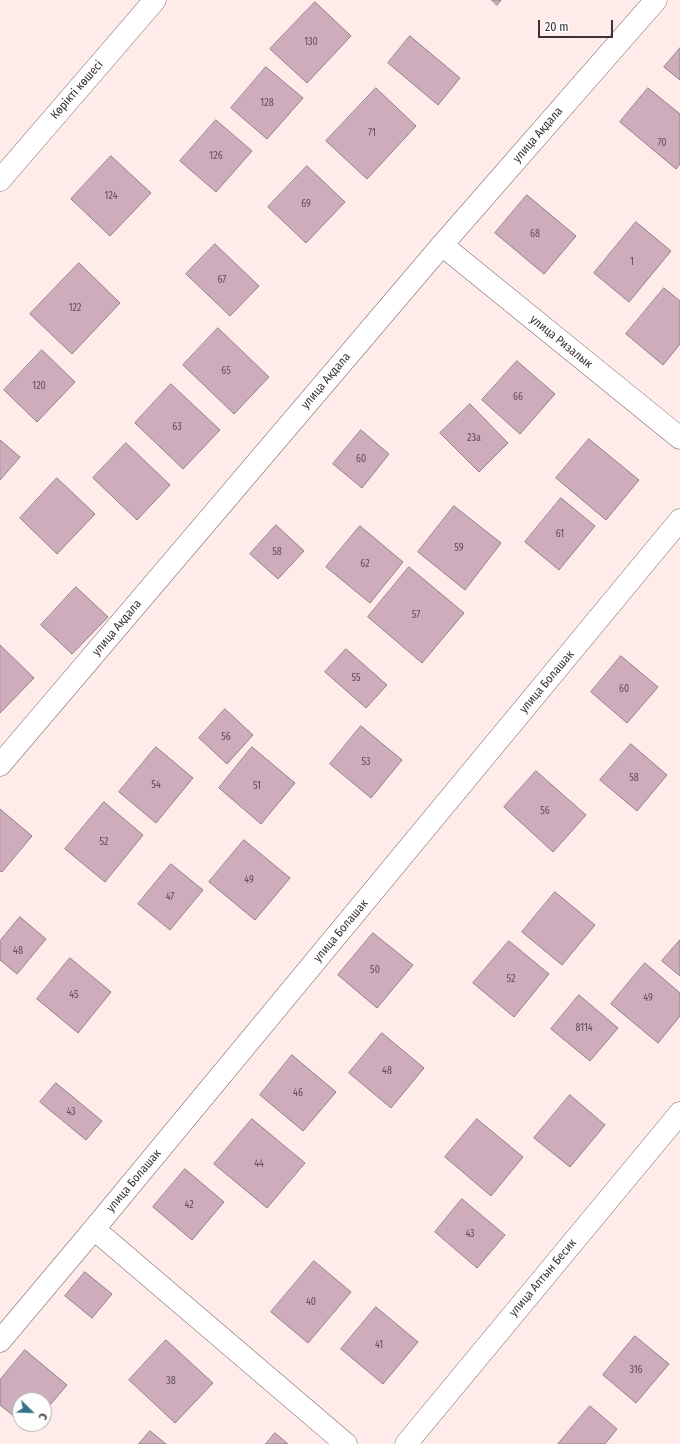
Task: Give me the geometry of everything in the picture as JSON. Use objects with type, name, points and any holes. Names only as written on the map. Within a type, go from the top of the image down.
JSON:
[{"type":"street","name":"Көрікті көшесі","points":[[0,180],[155,0]]},
{"type":"street","name":"улица Акдала","points":[[0,765],[442,245],[656,0]]},
{"type":"street","name":"улица Ризалык","points":[[442,245],[680,438]]},
{"type":"street","name":"улица Болашак","points":[[0,1341],[680,520]]},
{"type":"street","name":"улица Алтын Бесик","points":[[406,1444],[680,1113]]},
{"type":"street","points":[[94,1229],[346,1444]]},
{"type":"building","points":[[492,0],[501,0],[497,5]]},
{"type":"building","points":[[315,2],[351,36],[307,83],[270,49]]},
{"type":"building","points":[[410,36],[460,78],[438,105],[388,63]]},
{"type":"building","points":[[680,48],[680,80],[664,67]]},
{"type":"building","points":[[266,67],[303,98],[267,139],[231,108]]},
{"type":"building","points":[[376,88],[416,126],[367,179],[326,141]]},
{"type":"building","points":[[648,88],[680,114],[680,164],[676,169],[620,122]]},
{"type":"building","points":[[216,120],[252,151],[216,192],[180,161]]},
{"type":"building","points":[[111,156],[151,193],[110,236],[71,199]]},
{"type":"building","points":[[307,166],[345,202],[306,243],[268,207]]},
{"type":"building","points":[[527,195],[576,236],[544,274],[495,233]]},
{"type":"building","points":[[636,222],[671,251],[629,302],[594,273]]},
{"type":"building","points":[[215,244],[259,286],[230,316],[186,274]]},
{"type":"building","points":[[79,263],[120,303],[72,354],[30,314]]},
{"type":"building","points":[[664,288],[680,301],[680,344],[663,365],[626,334]]},
{"type":"building","points":[[218,328],[269,377],[234,414],[183,365]]},
{"type":"building","points":[[42,350],[75,382],[37,422],[4,390]]},
{"type":"building","points":[[517,361],[555,394],[520,434],[482,400]]},
{"type":"building","points":[[171,384],[220,430],[183,469],[135,423]]},
{"type":"building","points":[[470,404],[508,443],[479,472],[440,433]]},
{"type":"building","points":[[361,430],[389,454],[362,488],[333,464]]},
{"type":"building","points":[[589,439],[639,480],[606,520],[556,478]]},
{"type":"building","points":[[0,440],[20,457],[0,480]]},
{"type":"building","points":[[126,443],[170,485],[137,520],[93,478]]},
{"type":"building","points":[[57,478],[95,514],[57,554],[20,518]]},
{"type":"building","points":[[561,498],[595,526],[559,570],[525,542]]},
{"type":"building","points":[[454,506],[501,543],[465,590],[418,552]]},
{"type":"building","points":[[276,525],[304,551],[278,579],[250,554]]},
{"type":"building","points":[[360,526],[403,562],[370,603],[326,567]]},
{"type":"building","points":[[409,567],[464,613],[422,663],[368,617]]},
{"type":"building","points":[[76,587],[108,617],[72,654],[41,625]]},
{"type":"building","points":[[0,645],[34,678],[0,713]]},
{"type":"building","points":[[346,649],[387,685],[366,708],[325,672]]},
{"type":"building","points":[[621,656],[658,687],[627,723],[591,692]]},
{"type":"building","points":[[225,709],[253,735],[227,764],[199,738]]},
{"type":"building","points":[[361,726],[402,760],[371,798],[330,764]]},
{"type":"building","points":[[631,744],[667,775],[637,811],[600,780]]},
{"type":"building","points":[[156,747],[193,778],[156,823],[119,792]]},
{"type":"building","points":[[252,747],[295,783],[261,824],[219,788]]},
{"type":"building","points":[[536,771],[586,815],[553,852],[504,807]]},
{"type":"building","points":[[104,802],[143,835],[105,882],[65,849]]},
{"type":"building","points":[[0,809],[32,836],[2,872],[0,871]]},
{"type":"building","points":[[244,840],[290,878],[255,920],[209,882]]},
{"type":"building","points":[[171,864],[203,890],[170,930],[138,904]]},
{"type":"building","points":[[555,892],[595,925],[562,965],[522,932]]},
{"type":"building","points":[[20,917],[46,939],[17,974],[0,960],[0,941]]},
{"type":"building","points":[[373,933],[413,965],[377,1008],[338,975]]},
{"type":"building","points":[[680,940],[680,976],[662,961]]},
{"type":"building","points":[[509,941],[549,974],[514,1017],[473,983]]},
{"type":"building","points":[[70,958],[111,992],[78,1033],[37,999]]},
{"type":"building","points":[[645,963],[680,993],[680,1016],[658,1043],[611,1004]]},
{"type":"building","points":[[579,995],[618,1028],[590,1061],[551,1029]]},
{"type":"building","points":[[382,1033],[424,1068],[391,1108],[349,1073]]},
{"type":"building","points":[[292,1055],[336,1092],[303,1131],[260,1095]]},
{"type":"building","points":[[56,1083],[102,1121],[86,1140],[40,1102]]},
{"type":"building","points":[[570,1095],[605,1125],[570,1167],[534,1138]]},
{"type":"building","points":[[252,1119],[305,1163],[267,1208],[214,1164]]},
{"type":"building","points":[[477,1119],[523,1157],[491,1196],[445,1157]]},
{"type":"building","points":[[185,1169],[224,1202],[192,1240],[153,1207]]},
{"type":"building","points":[[462,1199],[505,1235],[477,1268],[435,1232]]},
{"type":"building","points":[[314,1261],[351,1292],[308,1343],[271,1312]]},
{"type":"building","points":[[85,1272],[112,1294],[92,1318],[65,1296]]},
{"type":"building","points":[[376,1307],[418,1342],[383,1384],[341,1349]]},
{"type":"building","points":[[635,1336],[669,1364],[636,1403],[603,1375]]},
{"type":"building","points":[[166,1340],[213,1383],[175,1423],[129,1380]]},
{"type":"building","points":[[25,1350],[67,1385],[52,1403],[52,1392],[12,1392],[12,1415],[0,1405],[0,1380]]},
{"type":"building","points":[[590,1406],[617,1429],[605,1444],[558,1444]]},
{"type":"building","points":[[150,1431],[166,1444],[139,1444]]},
{"type":"building","points":[[275,1433],[288,1444],[266,1444]]}]
